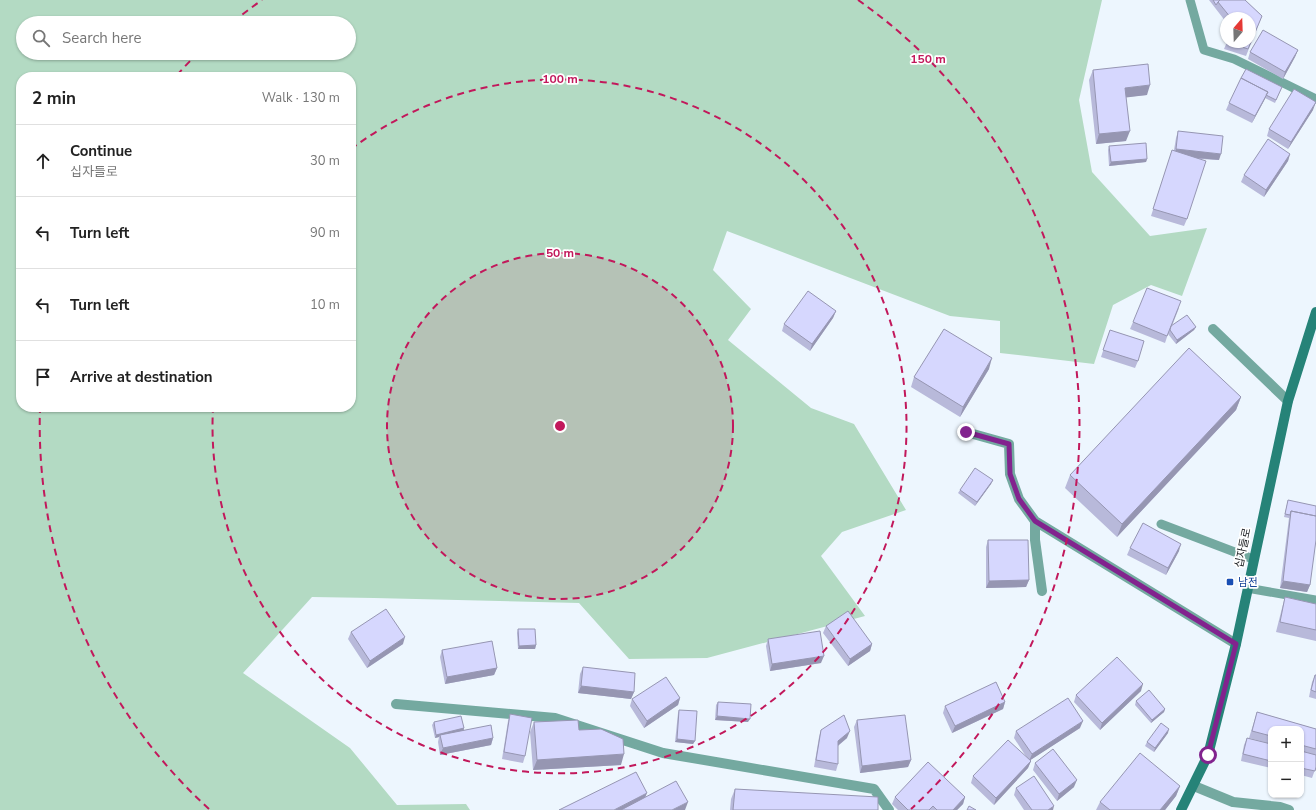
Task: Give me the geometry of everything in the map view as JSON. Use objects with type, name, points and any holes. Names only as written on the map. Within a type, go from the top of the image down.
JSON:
[{"type":"main road","name":"십자들로","points":[[1182,810],[1208,755],[1236,644],[1288,400],[1316,312]]},
{"type":"street","points":[[1213,329],[1288,400]]},
{"type":"street","points":[[966,432],[1009,444],[1010,474],[1019,499],[1035,521],[1236,644]]},
{"type":"street","points":[[1035,521],[1035,540],[1042,591]]},
{"type":"street","points":[[396,704],[555,718],[662,753],[874,789],[889,810]]},
{"type":"street","points":[[1194,786],[1233,802],[1280,807],[1289,810]]},
{"type":"lane","points":[[1190,0],[1204,50],[1234,59],[1316,99]]},
{"type":"lane","points":[[1161,524],[1253,559]]},
{"type":"lane","points":[[1247,588],[1316,600]]},
{"type":"green space","points":[[0,0],[1102,0],[1079,100],[1092,172],[1150,236],[1207,228],[1182,296],[1151,285],[1113,305],[1094,364],[1000,353],[1000,321],[950,316],[727,231],[713,270],[751,309],[728,340],[811,408],[854,424],[906,510],[842,532],[821,556],[865,616],[707,658],[629,659],[579,603],[312,597],[243,673],[350,748],[397,805],[466,804],[470,810],[0,810]]},
{"type":"building","points":[[1213,0],[1220,0],[1216,5]]},
{"type":"building","points":[[1220,0],[1245,0],[1262,16],[1256,30],[1256,12],[1226,12],[1218,2]]},
{"type":"building","points":[[1263,30],[1298,50],[1285,72],[1250,52],[1252,48],[1256,48],[1256,42]]},
{"type":"building","points":[[1148,64],[1150,85],[1125,88],[1130,131],[1099,134],[1093,70]]},
{"type":"building","points":[[1246,69],[1282,87],[1276,100],[1266,95],[1268,92],[1241,78]]},
{"type":"building","points":[[1241,78],[1268,92],[1255,116],[1229,103]]},
{"type":"building","points":[[1294,89],[1316,102],[1291,142],[1269,129]]},
{"type":"building","points":[[1178,131],[1223,136],[1221,154],[1176,149]]},
{"type":"building","points":[[1268,139],[1290,154],[1266,190],[1244,175]]},
{"type":"building","points":[[1146,143],[1147,159],[1111,162],[1109,146]]},
{"type":"building","points":[[1172,150],[1206,161],[1187,219],[1153,209]]},
{"type":"building","points":[[1147,288],[1181,301],[1167,336],[1133,322]]},
{"type":"building","points":[[808,291],[836,311],[812,344],[784,324]]},
{"type":"building","points":[[1187,315],[1196,327],[1177,340],[1170,330],[1171,326]]},
{"type":"building","points":[[944,329],[992,358],[963,407],[914,377]]},
{"type":"building","points":[[1110,330],[1144,341],[1138,361],[1103,350]]},
{"type":"building","points":[[1189,348],[1241,397],[1122,524],[1070,475]]},
{"type":"building","points":[[975,468],[993,480],[977,502],[960,490]]},
{"type":"building","points":[[1288,500],[1316,506],[1316,516],[1291,511],[1290,515],[1285,514]]},
{"type":"building","points":[[1291,511],[1316,516],[1316,540],[1310,585],[1283,581]]},
{"type":"building","points":[[1143,523],[1181,544],[1168,568],[1130,548]]},
{"type":"building","points":[[988,540],[1028,540],[1029,580],[989,581]]},
{"type":"building","points":[[1285,597],[1316,604],[1316,630],[1280,622]]},
{"type":"building","points":[[386,609],[405,637],[370,661],[351,632]]},
{"type":"building","points":[[848,611],[872,644],[850,659],[826,626]]},
{"type":"building","points":[[518,629],[535,629],[536,645],[519,646]]},
{"type":"building","points":[[820,631],[824,656],[772,664],[768,639]]},
{"type":"building","points":[[492,641],[497,668],[447,677],[442,650]]},
{"type":"building","points":[[1117,657],[1143,684],[1102,723],[1076,695]]},
{"type":"building","points":[[583,667],[635,673],[634,692],[581,686]]},
{"type":"building","points":[[1316,675],[1316,692],[1311,690]]},
{"type":"building","points":[[666,677],[680,698],[647,721],[632,699]]},
{"type":"building","points":[[996,682],[1005,702],[955,726],[945,706]]},
{"type":"building","points":[[1149,690],[1165,709],[1152,720],[1136,701]]},
{"type":"building","points":[[1068,698],[1083,721],[1032,754],[1016,731]]},
{"type":"building","points":[[718,702],[751,704],[750,719],[717,716]]},
{"type":"building","points":[[679,710],[697,711],[695,741],[677,739]]},
{"type":"building","points":[[1257,712],[1316,729],[1316,749],[1304,746],[1304,726],[1268,726],[1268,735],[1252,731]]},
{"type":"building","points":[[510,714],[532,718],[525,756],[504,752]]},
{"type":"building","points":[[844,715],[850,731],[838,741],[838,764],[816,760],[821,730]]},
{"type":"building","points":[[905,715],[911,760],[862,766],[857,720]]},
{"type":"building","points":[[461,716],[464,728],[436,735],[434,722]]},
{"type":"building","points":[[578,720],[579,730],[601,729],[623,739],[624,754],[537,760],[534,722]]},
{"type":"building","points":[[1161,723],[1169,729],[1155,748],[1147,742]]},
{"type":"building","points":[[491,725],[493,738],[443,748],[440,735]]},
{"type":"building","points":[[1247,738],[1268,743],[1268,760],[1243,754]]},
{"type":"building","points":[[1008,740],[1031,761],[996,798],[973,776]]},
{"type":"building","points":[[1053,749],[1077,780],[1059,794],[1035,763]]},
{"type":"building","points":[[1304,752],[1316,755],[1315,771],[1304,769]]},
{"type":"building","points":[[1140,753],[1180,786],[1160,810],[1110,810],[1100,802]]},
{"type":"building","points":[[928,762],[965,797],[953,810],[937,810],[933,806],[929,810],[908,810],[895,797]]},
{"type":"building","points":[[636,772],[647,793],[614,810],[559,810]]},
{"type":"building","points":[[1034,776],[1054,806],[1048,810],[1032,810],[1016,788]]},
{"type":"building","points":[[676,781],[688,802],[672,810],[621,810]]},
{"type":"building","points":[[735,789],[878,797],[878,810],[733,810]]},
{"type":"building","points":[[969,806],[976,810],[967,810]]},
{"type":"place","name":"남전","points":[[1230,582]]},
{"type":"route","points":[[966,432],[1009,444],[1010,474],[1019,499],[1035,521],[1236,644],[1208,755]]}]
